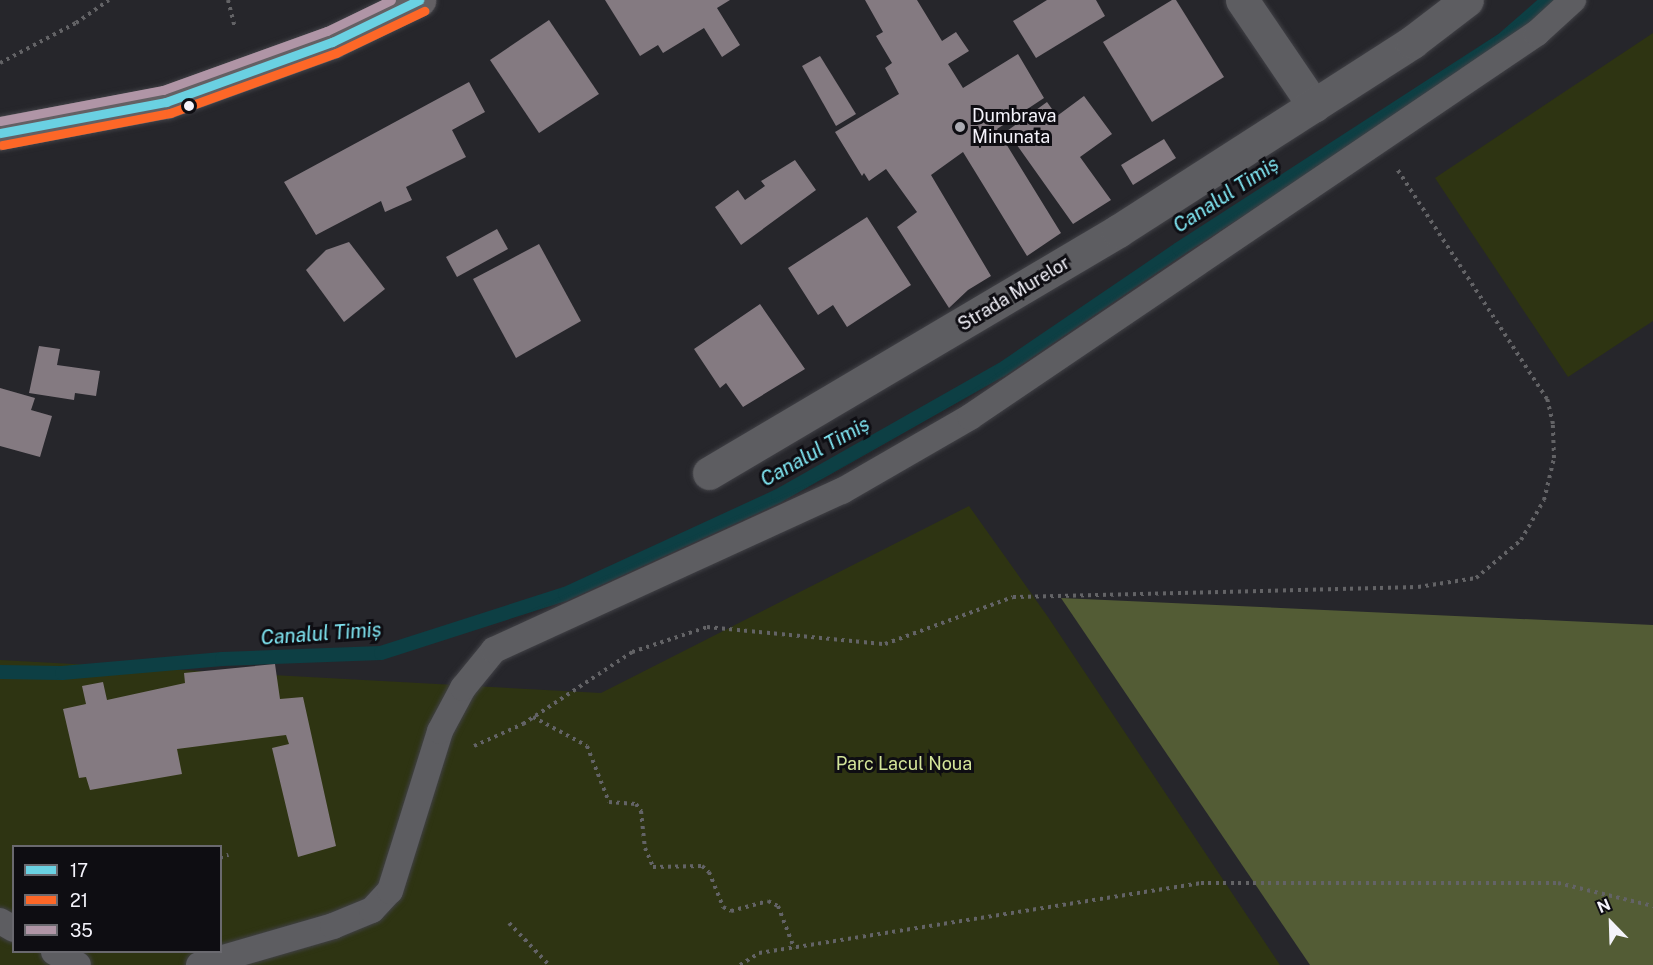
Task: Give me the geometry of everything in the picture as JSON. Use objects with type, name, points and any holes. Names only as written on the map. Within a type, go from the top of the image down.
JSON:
[{"type":"street","points":[[0,133],[166,102],[332,42],[419,0]]},
{"type":"street","points":[[1242,0],[1314,106]]},
{"type":"street","name":"Strada Murelor","points":[[709,473],[939,340],[1314,106],[1467,0]]},
{"type":"lane","points":[[199,965],[333,926],[372,910],[390,891],[440,731],[463,688],[494,650],[842,491],[979,411],[1537,33],[1573,0]]},
{"type":"lane","points":[[57,953],[78,965]]},
{"type":"path","points":[[0,63],[76,23],[109,0]]},
{"type":"path","points":[[228,0],[235,28]]},
{"type":"path","points":[[429,765],[533,717],[632,652],[707,627],[885,644],[1013,597],[1418,588],[1476,578],[1491,568],[1521,540],[1544,500],[1554,458],[1547,399],[1379,141]]},
{"type":"path","points":[[533,717],[587,746],[609,802],[636,804],[641,811],[645,848],[653,867],[702,866],[709,872],[723,907],[730,910],[768,901],[778,906],[794,948]]},
{"type":"path","points":[[222,857],[228,855]]},
{"type":"path","points":[[740,965],[759,953],[1201,883],[1558,883],[1653,906]]},
{"type":"path","points":[[509,924],[549,965]]},
{"type":"green space","points":[[1653,33],[1653,321],[1568,377],[1435,178]]},
{"type":"green space","name":"Parc Lacul Noua","points":[[969,506],[1048,617],[1280,965],[0,965],[0,660],[601,693]]},
{"type":"green space","points":[[1061,598],[1653,625],[1653,965],[1310,965]]},
{"type":"building","points":[[605,0],[730,0],[717,8],[740,45],[722,57],[704,28],[663,53],[658,45],[640,56]]},
{"type":"building","points":[[865,0],[917,0],[942,41],[956,32],[969,51],[948,64],[963,88],[1018,54],[1044,98],[997,129],[1061,233],[1027,256],[963,152],[931,175],[991,276],[968,290],[949,308],[897,227],[917,212],[886,169],[869,181],[864,173],[862,176],[835,132],[899,94],[885,68],[892,63],[876,36],[883,32]]},
{"type":"building","points":[[1047,0],[1096,0],[1105,16],[1036,58],[1013,21]]},
{"type":"building","points":[[1172,0],[1176,0],[1224,77],[1152,122],[1103,42]]},
{"type":"building","points":[[549,20],[599,94],[539,133],[490,60]]},
{"type":"building","points":[[820,56],[856,114],[836,126],[802,66]]},
{"type":"building","points":[[469,82],[485,112],[452,130],[466,157],[406,187],[412,200],[385,212],[381,201],[316,235],[284,182]]},
{"type":"building","points":[[1084,96],[1112,134],[1080,157],[1111,200],[1073,224],[1007,131],[1047,102],[1057,116]]},
{"type":"building","points":[[1164,139],[1176,158],[1133,185],[1121,165]]},
{"type":"building","points":[[795,160],[816,190],[741,245],[715,207],[738,190],[745,200],[765,186],[761,181]]},
{"type":"building","points":[[867,217],[911,285],[847,327],[833,305],[818,315],[788,268]]},
{"type":"building","points":[[497,229],[508,249],[457,277],[446,257]]},
{"type":"building","points":[[349,242],[385,289],[344,322],[306,270],[326,250]]},
{"type":"building","points":[[539,244],[581,321],[516,358],[473,279]]},
{"type":"building","points":[[760,304],[805,369],[743,407],[726,383],[720,388],[694,349]]},
{"type":"building","points":[[39,346],[60,349],[57,365],[100,371],[96,396],[75,393],[74,400],[29,393]]},
{"type":"building","points":[[0,388],[35,398],[31,410],[52,416],[40,457],[0,446]]},
{"type":"building","points":[[275,664],[280,699],[303,697],[336,846],[298,857],[272,748],[289,744],[286,735],[177,749],[182,774],[90,790],[86,777],[79,778],[63,709],[86,704],[82,686],[103,682],[107,700],[185,683],[184,673]]},
{"type":"waterway","name":"Canalul Timiș","points":[[0,672],[62,673],[222,659],[381,653],[565,594],[778,496],[1001,370],[1179,249],[1501,41],[1548,0]]},
{"type":"transit line","name":"35","points":[[0,121],[163,90],[327,31],[391,0]]},
{"type":"transit line","name":"17","points":[[0,133],[166,102],[332,42],[419,0]]},
{"type":"transit line","name":"21","points":[[2,145],[170,113],[336,53],[424,11]]},
{"type":"place","name":"Dumbrava Minunata","points":[[960,127]]}]
